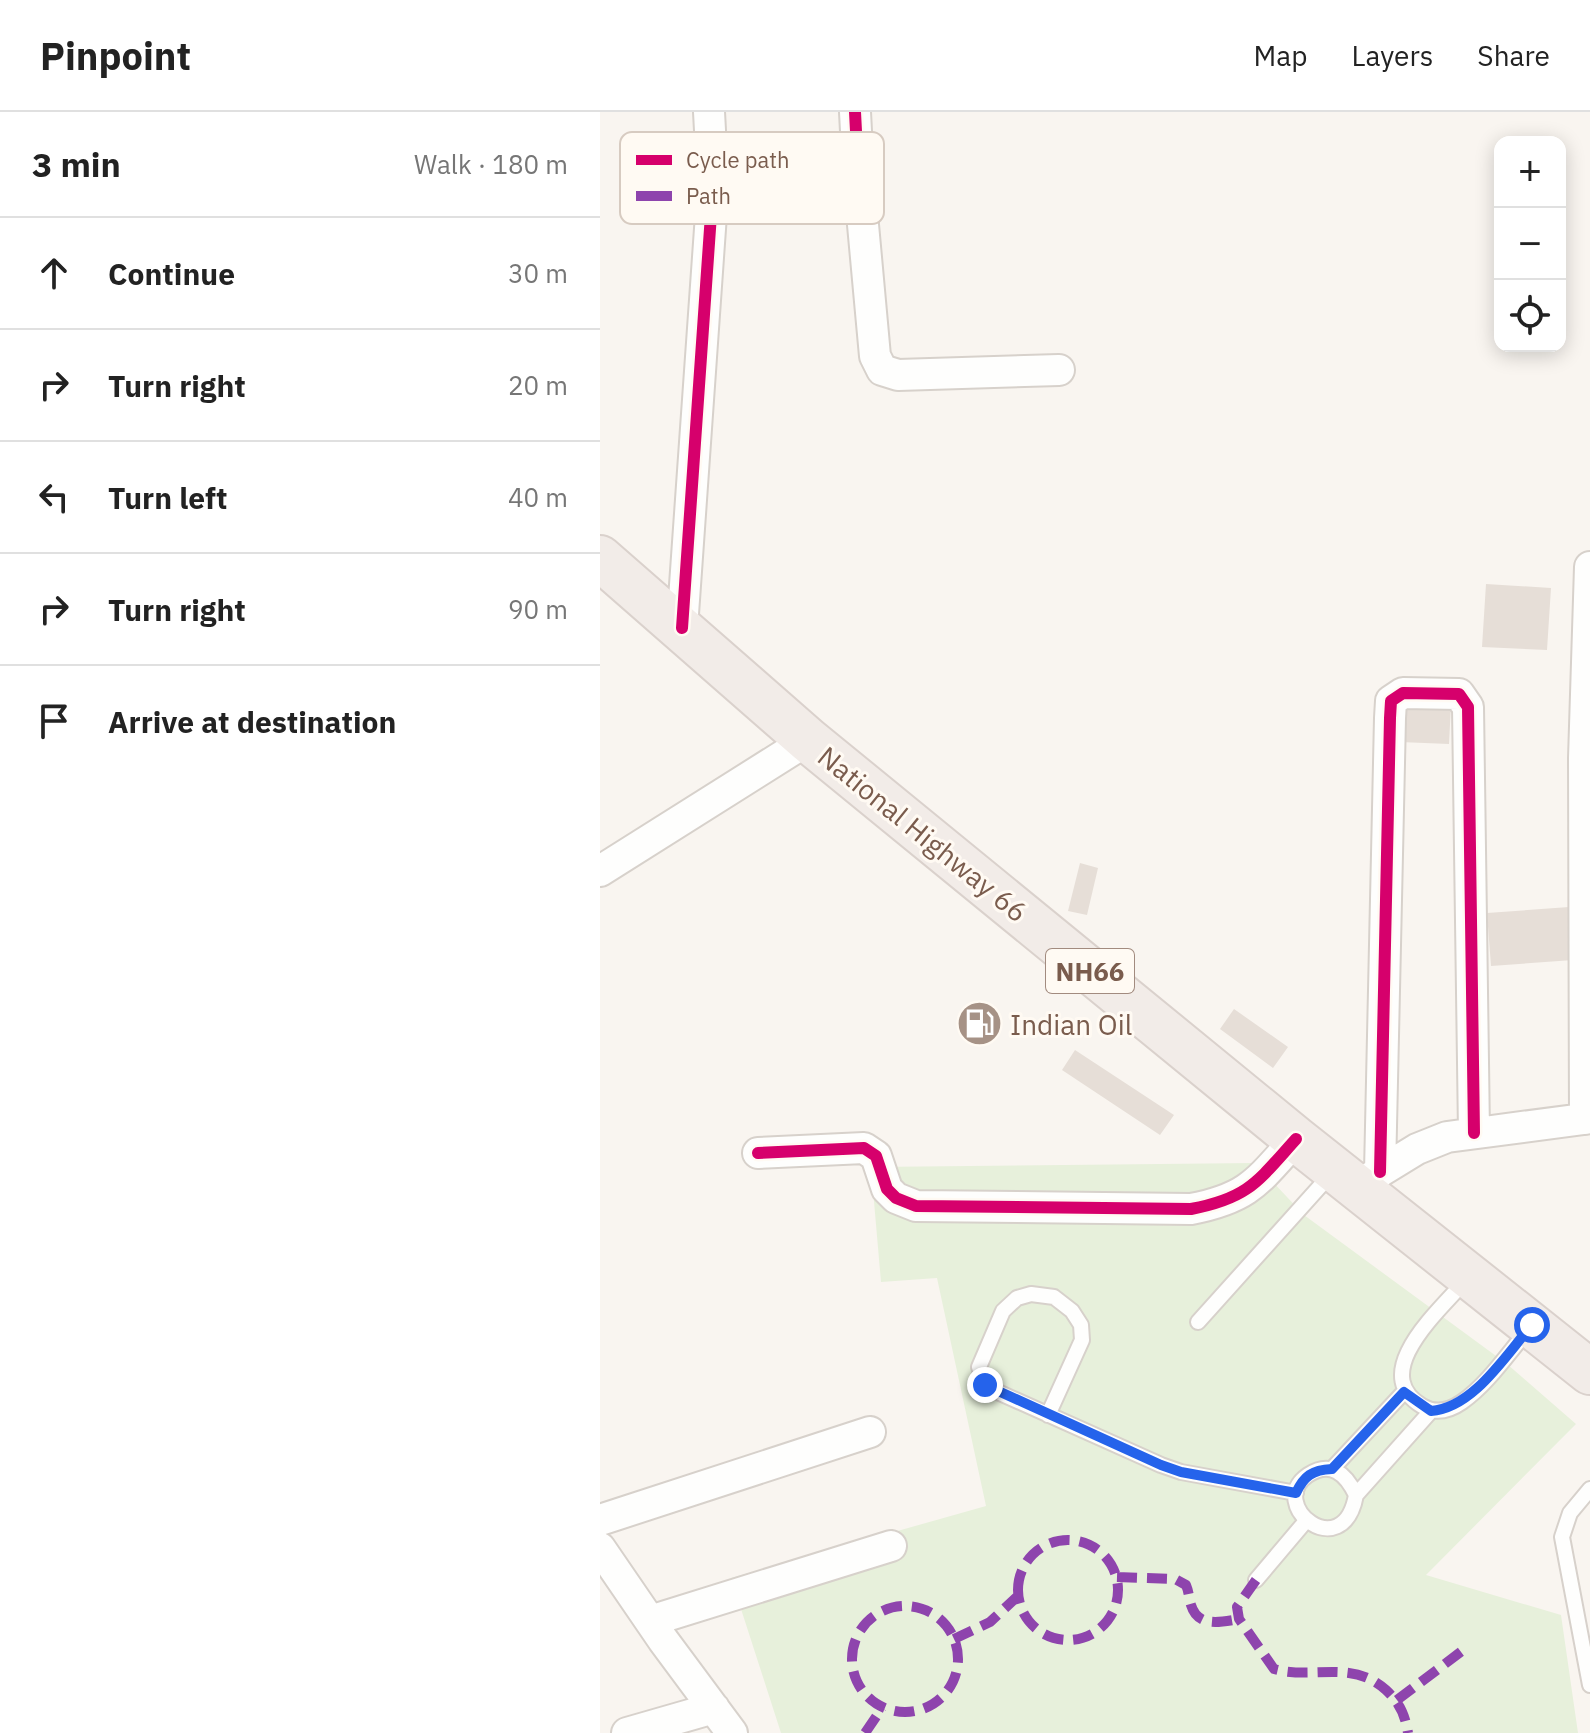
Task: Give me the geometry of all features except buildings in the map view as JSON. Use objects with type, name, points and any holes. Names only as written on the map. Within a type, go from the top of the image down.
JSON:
[{"type":"highway","name":"National Highway 66","points":[[600,558],[808,740],[1296,1139],[1357,1176],[1470,1275],[1590,1372]]},
{"type":"street","points":[[709,112],[710,132]]},
{"type":"street","points":[[855,112],[856,132]]},
{"type":"street","points":[[682,628],[710,224]]},
{"type":"street","points":[[863,224],[875,356],[882,370],[898,375],[1059,370]]},
{"type":"street","points":[[1474,1133],[1468,707],[1459,694],[1403,693],[1391,701],[1357,1176],[1447,1137],[1587,1119],[1584,758],[1590,567]]},
{"type":"street","points":[[600,871],[808,740]]},
{"type":"street","points":[[758,1153],[864,1148],[876,1156],[887,1189],[896,1198],[916,1206],[1191,1209],[1218,1204],[1241,1195],[1296,1139]]},
{"type":"street","points":[[600,1520],[870,1432]]},
{"type":"street","points":[[650,1621],[891,1546]]},
{"type":"street","points":[[600,1548],[732,1733]]},
{"type":"street","points":[[627,1733],[714,1708]]},
{"type":"lane","points":[[1198,1322],[1357,1176]]},
{"type":"lane","points":[[1470,1275],[1415,1341],[1403,1361],[1400,1376],[1404,1392],[1431,1411],[1446,1410],[1469,1396],[1532,1325]]},
{"type":"lane","points":[[1048,1415],[1082,1340],[1081,1325],[1072,1311],[1054,1297],[1031,1294],[1017,1298],[1003,1311],[979,1367],[985,1385],[1048,1415],[1181,1472],[1296,1493]]},
{"type":"lane","points":[[1332,1469],[1404,1392]]},
{"type":"lane","points":[[1356,1495],[1348,1479],[1332,1469],[1316,1470],[1303,1479],[1296,1493],[1297,1509],[1305,1522],[1322,1529],[1339,1526],[1352,1513],[1356,1495],[1431,1411]]},
{"type":"lane","points":[[1590,1489],[1570,1513],[1562,1537],[1590,1685]]},
{"type":"lane","points":[[1256,1580],[1305,1522]]},
{"type":"green space","points":[[1255,1163],[1304,1215],[1507,1364],[1576,1424],[1426,1575],[1561,1615],[1578,1733],[781,1733],[731,1578],[986,1506],[937,1278],[881,1282],[871,1167]]},
{"type":"marked path","points":[[1068,1540],[1087,1544],[1103,1555],[1114,1571],[1118,1590],[1114,1609],[1103,1625],[1087,1636],[1068,1640],[1049,1636],[1033,1625],[1022,1609],[1018,1590],[1022,1571],[1033,1555],[1049,1544],[1068,1540]]},
{"type":"marked path","points":[[1117,1577],[1175,1579],[1186,1585],[1191,1605],[1199,1617],[1211,1622],[1239,1619]]},
{"type":"marked path","points":[[1256,1580],[1237,1607],[1239,1619],[1274,1669],[1346,1673],[1373,1681],[1386,1690],[1398,1705],[1408,1733]]},
{"type":"marked path","points":[[954,1639],[990,1622],[1019,1595]]},
{"type":"marked path","points":[[905,1606],[925,1610],[943,1621],[954,1639],[958,1659],[954,1679],[943,1697],[925,1708],[905,1712],[885,1708],[867,1697],[856,1679],[852,1659],[856,1639],[867,1621],[885,1610],[905,1606]]},
{"type":"marked path","points":[[1397,1700],[1462,1651]]},
{"type":"marked path","points":[[865,1733],[882,1708]]},
{"type":"cycle path","points":[[855,112],[856,132]]},
{"type":"cycle path","points":[[682,628],[710,224]]},
{"type":"cycle path","points":[[1380,1172],[1390,718],[1391,701],[1403,693],[1459,694],[1468,707],[1474,1133]]},
{"type":"cycle path","points":[[758,1153],[864,1148],[876,1156],[887,1189],[896,1198],[916,1206],[1191,1209],[1227,1199],[1251,1186],[1296,1139]]},
{"type":"place","name":"Indian Oil","points":[[979,1024]]},
{"type":"route","points":[[985,1385],[1181,1472],[1296,1493],[1303,1479],[1316,1470],[1332,1469],[1404,1392],[1414,1402],[1431,1411],[1446,1410],[1461,1402],[1532,1325]]}]
